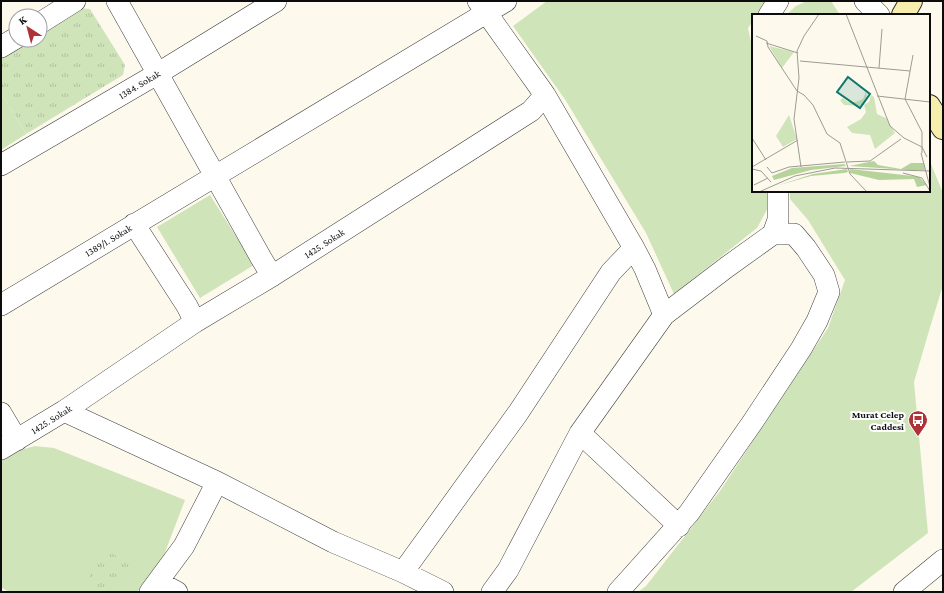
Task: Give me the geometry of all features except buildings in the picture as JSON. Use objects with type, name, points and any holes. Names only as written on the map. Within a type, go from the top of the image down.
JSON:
[{"type":"street","points":[[48,18],[75,1]]},
{"type":"street","points":[[116,1],[272,276]]},
{"type":"street","name":"1384. Sokak","points":[[1,165],[157,74],[276,1]]},
{"type":"street","name":"1389/1. Sokak","points":[[1,305],[215,176],[482,7],[506,1]]},
{"type":"street","points":[[770,14],[778,1]]},
{"type":"street","points":[[865,1],[878,14]]},
{"type":"street","points":[[904,14],[911,1]]},
{"type":"street","points":[[482,7],[545,95],[634,248],[645,269],[664,315]]},
{"type":"street","name":"1425. Sokak","points":[[9,445],[64,412],[195,322],[272,276],[531,111],[545,95]]},
{"type":"street","points":[[930,108],[943,128]]},
{"type":"street","points":[[492,592],[508,570],[580,433],[664,315],[773,234],[778,220],[778,192]]},
{"type":"street","points":[[134,224],[187,306],[195,322]]},
{"type":"street","points":[[618,592],[689,513],[748,430],[801,349],[817,321],[829,292],[824,275],[806,248],[794,234],[773,234]]},
{"type":"street","points":[[403,572],[518,412],[611,272],[634,248]]},
{"type":"street","points":[[64,412],[217,482],[333,542],[403,572],[443,592]]},
{"type":"street","points":[[1,413],[9,445]]},
{"type":"street","points":[[580,433],[678,526]]},
{"type":"street","points":[[177,592],[154,587],[184,546],[217,482]]},
{"type":"street","points":[[904,592],[943,560]]},
{"type":"green space","points":[[547,1],[767,1],[758,14],[752,14],[752,22],[748,28],[752,46],[752,192],[768,192],[769,206],[757,228],[674,294],[646,233],[566,101],[513,26]]},
{"type":"green space","points":[[807,1],[831,1],[839,14],[787,14],[796,6]]},
{"type":"green space","points":[[79,8],[90,9],[125,65],[123,75],[26,134],[1,93],[1,56],[14,48],[48,48],[48,27]]},
{"type":"green space","points":[[1,93],[26,134],[1,150]]},
{"type":"green space","points":[[930,161],[943,193],[943,285],[914,382],[928,533],[851,592],[638,592],[646,586],[720,491],[828,328],[845,280],[808,220],[790,199],[790,192],[930,192]]},
{"type":"green space","points":[[210,195],[254,265],[200,298],[157,227]]},
{"type":"green space","points":[[35,446],[54,448],[185,500],[164,555],[137,592],[9,592],[1,587],[1,460],[17,451]]},
{"type":"green space","points":[[103,549],[131,563],[115,592],[108,592],[87,581]]},
{"type":"place","name":"Murat Celep Caddesi","points":[[918,437]]}]
